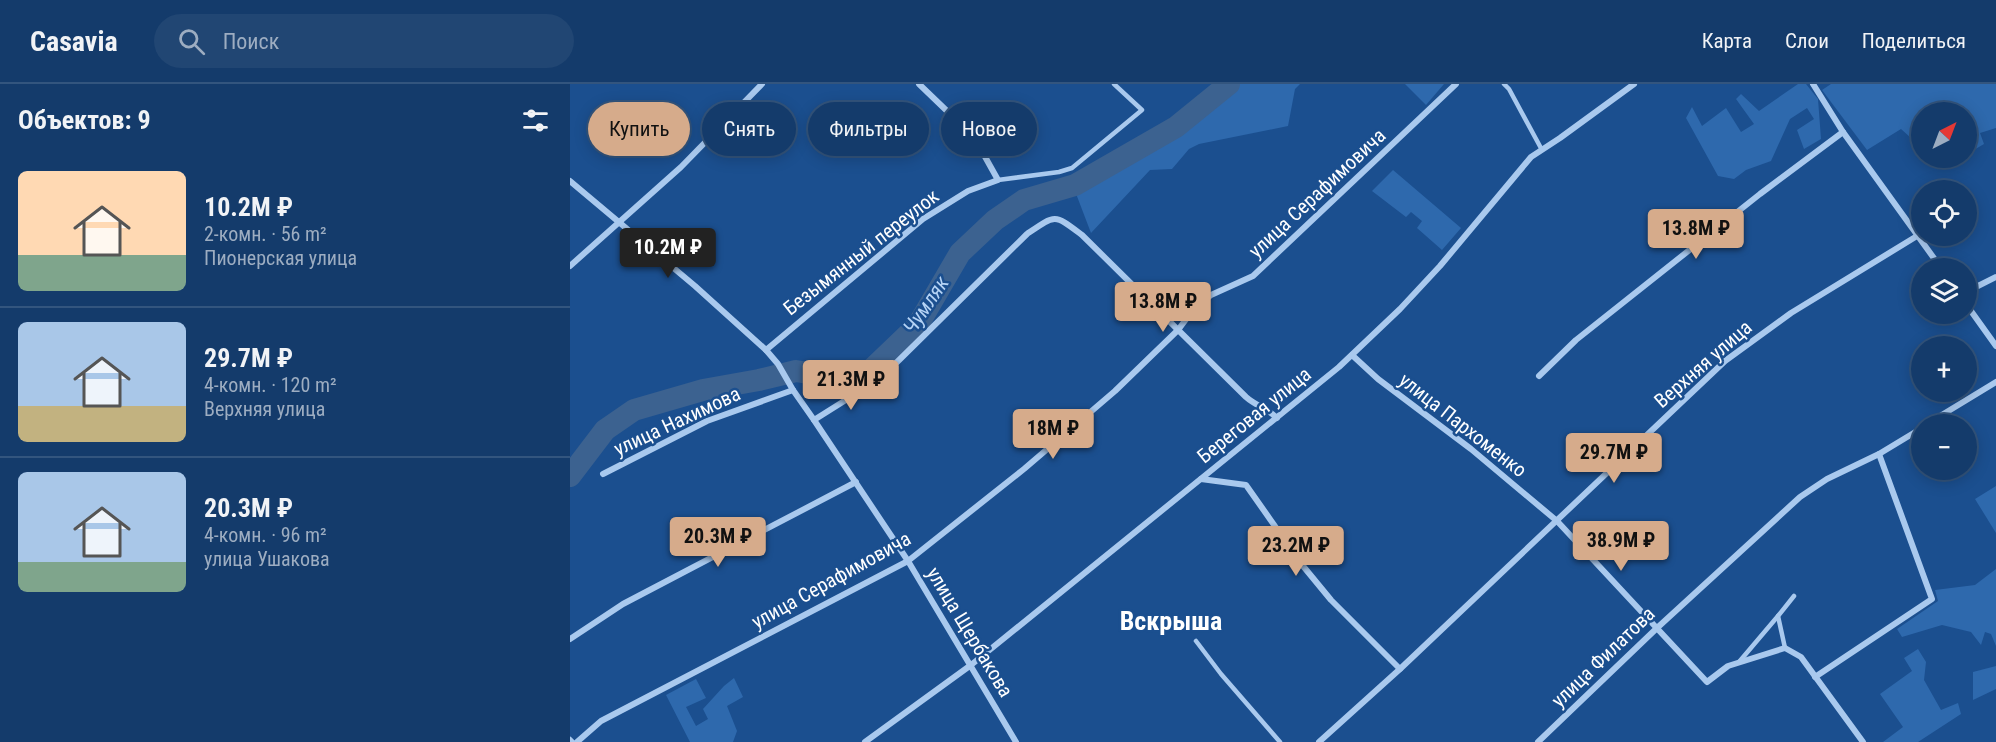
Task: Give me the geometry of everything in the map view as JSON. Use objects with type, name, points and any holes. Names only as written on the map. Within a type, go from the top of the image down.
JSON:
[{"type":"street","points":[[570,266],[681,167],[762,84]]},
{"type":"street","points":[[919,84],[974,138],[998,180]]},
{"type":"street","name":"улица Серафимовича","points":[[574,741],[601,722],[908,561],[1024,469],[1115,391],[1178,330],[1193,310],[1212,295],[1253,276],[1456,84]]},
{"type":"street","name":"Береговая улица","points":[[865,742],[970,665],[1352,355],[1440,266],[1531,157],[1634,84]]},
{"type":"street","points":[[1813,84],[1911,227]]},
{"type":"street","points":[[1539,376],[1576,340],[1760,194],[1844,132]]},
{"type":"street","name":"Безымянный переулок","points":[[766,350],[923,219],[968,191],[998,180]]},
{"type":"street","points":[[570,181],[695,286],[766,350],[778,364],[814,420],[868,386],[890,369],[1027,234],[1053,218],[1060,219],[1082,235],[1256,407],[1268,409],[1277,418]]},
{"type":"street","name":"Верхняя улица","points":[[1319,742],[1557,522],[1725,361],[1791,313],[1911,240]]},
{"type":"street","points":[[1977,286],[1996,277]]},
{"type":"street","points":[[1977,319],[1996,345]]},
{"type":"street","name":"улица Пархоменко","points":[[1352,355],[1378,379],[1471,449],[1557,522],[1707,682],[1728,666],[1785,648]]},
{"type":"street","points":[[1943,414],[1996,382]]},
{"type":"street","name":"улица Нахимова","points":[[603,474],[706,421],[793,390]]},
{"type":"street","name":"улица Щербакова","points":[[814,420],[908,561],[1016,742]]},
{"type":"street","name":"улица Филатова","points":[[1538,742],[1656,628],[1800,497],[1827,479],[1879,454],[1911,435]]},
{"type":"street","points":[[1815,677],[1932,599],[1879,454]]},
{"type":"street","points":[[1202,479],[1246,485],[1303,566],[1331,600],[1400,669]]},
{"type":"street","points":[[570,639],[623,604],[856,482]]},
{"type":"street","points":[[1785,648],[1801,657],[1863,742]]},
{"type":"lane","points":[[998,180],[1059,172],[1071,168],[1142,110],[1114,84]]},
{"type":"lane","points":[[1504,84],[1509,89],[1542,150]]},
{"type":"lane","points":[[1738,663],[1794,596]]},
{"type":"lane","points":[[1778,616],[1785,648]]},
{"type":"lane","points":[[1196,640],[1221,674],[1280,742]]},
{"type":"shaded area","points":[[1229,84],[1300,84],[1295,89],[1288,126],[1199,144],[1189,149],[1172,169],[1150,170],[1091,233],[1075,191],[1131,154],[1165,137],[1164,133],[1176,127]]},
{"type":"shaded area","points":[[1405,84],[1444,84],[1426,105]]},
{"type":"shaded area","points":[[1798,84],[1806,84],[1818,99],[1821,139],[1804,149],[1797,130],[1814,119],[1807,108],[1790,119],[1771,161],[1746,170],[1734,179],[1718,176],[1686,118],[1692,107],[1702,126],[1726,108],[1741,132],[1754,124],[1736,99],[1741,94],[1759,111]]},
{"type":"shaded area","points":[[1831,84],[1996,84],[1996,128],[1980,133],[1984,144],[1977,148],[1977,102],[1911,102],[1911,138],[1901,129],[1867,150],[1822,90]]},
{"type":"shaded area","points":[[1393,170],[1461,228],[1442,250],[1417,228],[1422,221],[1411,212],[1406,217],[1372,191]]},
{"type":"shaded area","points":[[1996,486],[1996,533],[1975,499]]},
{"type":"shaded area","points":[[1996,569],[1996,646],[1991,634],[1985,632],[1981,645],[1971,632],[1942,625],[1902,637],[1897,629],[1938,601],[1935,590],[1975,585]]},
{"type":"shaded area","points":[[1918,649],[1926,662],[1924,680],[1941,710],[1958,703],[1961,714],[1918,742],[1883,742],[1903,727],[1880,694],[1912,671],[1904,658]]},
{"type":"shaded area","points":[[1996,666],[1996,689],[1973,700],[1973,672]]},
{"type":"shaded area","points":[[734,678],[743,697],[727,706],[737,731],[733,742],[690,742],[666,695],[696,679],[706,698],[686,707],[696,726],[708,719],[703,709]]},
{"type":"waterway","name":"Чумляк","points":[[570,476],[605,430],[634,410],[703,390],[796,371],[831,377],[871,370],[918,325],[960,253],[995,220],[1024,200],[1075,185],[1176,127],[1229,84]]},
{"type":"district","name":"Вскрыша","points":[[1171,621]]}]
